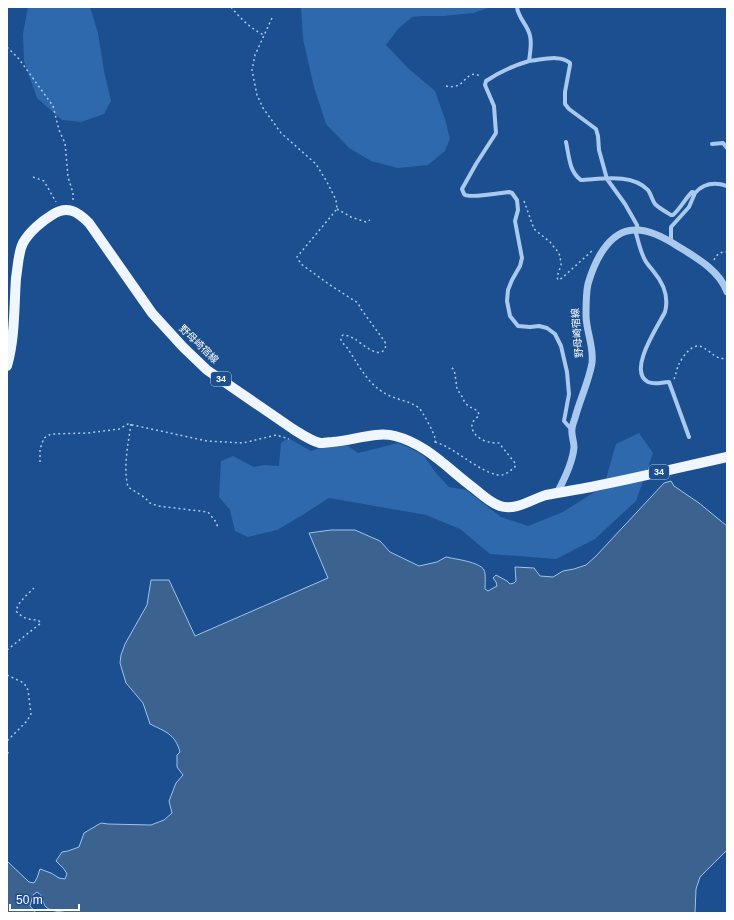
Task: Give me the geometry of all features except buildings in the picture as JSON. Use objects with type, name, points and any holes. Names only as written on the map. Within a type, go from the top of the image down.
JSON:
[{"type":"main road","points":[[7,366],[12,345],[18,261],[21,248],[25,240],[38,225],[47,218],[61,210],[72,210]]},
{"type":"main road","name":"野母崎宿線","points":[[72,210],[82,215],[89,222],[152,313],[183,347],[207,370],[306,437],[320,443],[338,442],[382,434],[404,439],[431,453],[484,497],[499,506],[510,507],[557,493],[727,457]]},
{"type":"street","points":[[517,7],[521,19],[530,36],[529,61]]},
{"type":"street","points":[[572,430],[564,421],[569,394],[567,372],[561,346],[555,334],[547,328],[539,326],[518,326],[510,316],[507,301],[508,290],[520,266],[522,258],[515,221],[518,210],[517,200],[512,193],[509,192],[474,196],[464,194],[462,189],[496,133],[494,106],[486,86],[486,81],[500,72],[514,66],[529,61],[550,58],[565,59],[570,63],[565,92],[565,104],[569,109],[598,132],[599,150],[607,179],[625,204],[637,225],[645,260],[658,277],[664,288],[667,298],[667,306],[643,354],[640,365],[641,373],[646,381],[653,384],[669,382],[688,437]]},
{"type":"street","points":[[712,144],[723,143],[727,140]]},
{"type":"street","points":[[566,142],[572,170],[577,177],[582,180],[619,178],[633,181],[643,185],[650,193],[655,204],[673,215],[692,192],[695,192],[712,183],[727,186]]},
{"type":"street","points":[[723,143],[727,148]]},
{"type":"street","points":[[671,242],[671,227],[689,207],[695,192]]},
{"type":"street","points":[[637,230],[658,236],[690,253],[708,267],[722,281],[727,292]]},
{"type":"street","name":"野母崎宿線","points":[[557,493],[564,480],[571,460],[574,447],[572,430],[578,404],[588,379],[592,362],[592,349],[586,316],[588,285],[600,255],[606,246],[618,235],[637,230]]},
{"type":"path","points":[[231,7],[256,31],[264,34]]},
{"type":"path","points":[[272,18],[255,55],[252,70],[257,95],[263,108],[280,133],[316,164],[336,200],[337,209],[297,257],[301,264],[358,303],[385,342],[385,350],[378,353],[371,351],[346,335],[341,336],[340,339],[372,384],[380,391],[415,406],[420,410],[435,439],[435,445],[431,453]]},
{"type":"path","points":[[7,47],[20,59],[53,106],[59,130],[65,143],[68,178],[73,193],[72,210]]},
{"type":"path","points":[[446,86],[450,87],[461,84],[470,75],[478,75],[486,81]]},
{"type":"path","points":[[33,177],[44,181],[61,210]]},
{"type":"path","points":[[517,200],[525,201],[534,229],[550,242],[558,252],[562,265],[557,277],[558,280],[596,247]]},
{"type":"path","points":[[337,209],[366,222],[370,220]]},
{"type":"path","points":[[713,262],[717,255],[722,252],[727,252]]},
{"type":"path","points":[[669,382],[674,379],[678,365],[686,353],[696,346],[699,345],[718,358],[727,359]]},
{"type":"path","points":[[435,442],[447,447],[482,469],[496,475],[507,473],[515,467],[515,463],[499,443],[488,442],[474,433],[472,424],[479,415],[478,411],[468,406],[464,401],[457,389],[454,370],[451,367]]},
{"type":"path","points":[[40,462],[40,449],[44,438],[51,434],[88,433],[119,429],[128,424],[207,441],[243,443],[276,436],[289,439]]},
{"type":"path","points":[[131,424],[126,460],[126,478],[128,487],[144,497],[150,503],[158,506],[208,512],[216,522],[218,528]]},
{"type":"path","points":[[7,650],[41,623],[38,620],[28,620],[16,611],[17,606],[34,588]]},
{"type":"path","points":[[7,675],[24,683],[28,690],[31,714],[27,721],[7,741]]},
{"type":"path","points":[[7,752],[11,755]]},
{"type":"shaded area","points":[[28,7],[90,7],[98,33],[104,71],[111,101],[104,114],[81,122],[62,120],[37,98],[24,61],[23,34]]},
{"type":"shaded area","points":[[301,7],[491,7],[473,13],[412,17],[398,29],[386,45],[409,69],[435,91],[450,139],[445,151],[428,165],[398,168],[371,161],[349,148],[326,124],[314,87],[303,39]]},
{"type":"shaded area","points":[[639,433],[653,453],[636,501],[595,539],[556,559],[490,554],[460,529],[426,515],[329,498],[277,530],[248,537],[235,531],[230,510],[219,497],[221,461],[233,456],[254,467],[264,465],[279,466],[281,443],[288,438],[311,451],[329,445],[348,446],[358,453],[398,443],[424,456],[436,473],[449,487],[466,490],[501,517],[528,526],[563,512],[604,486],[616,444]]},
{"type":"shaded area","points":[[671,481],[674,486],[699,503],[727,526],[727,850],[700,877],[696,889],[695,913],[67,913],[47,908],[41,896],[37,892],[33,895],[30,906],[36,913],[7,913],[7,861],[29,882],[34,883],[40,869],[59,878],[65,879],[67,874],[56,861],[62,852],[79,847],[84,833],[101,823],[151,825],[164,820],[172,813],[169,801],[176,783],[183,775],[177,767],[177,755],[180,752],[178,746],[173,737],[150,724],[143,703],[126,683],[120,663],[125,644],[147,605],[151,580],[169,580],[195,636],[328,578],[309,533],[331,530],[355,530],[380,541],[390,552],[419,566],[437,562],[446,557],[467,561],[478,565],[484,570],[485,589],[488,591],[497,586],[493,578],[496,575],[510,584],[514,583],[516,581],[515,567],[534,568],[540,576],[553,577],[563,571],[586,565],[664,483]]}]
